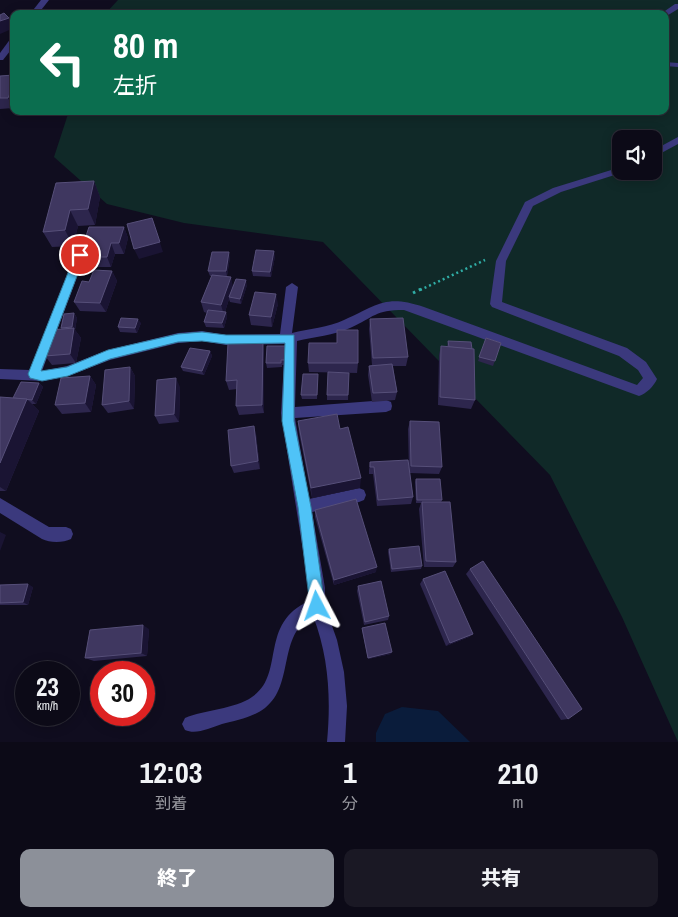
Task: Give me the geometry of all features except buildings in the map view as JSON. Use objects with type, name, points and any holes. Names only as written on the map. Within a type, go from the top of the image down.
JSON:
[{"type":"street","points":[[37,10],[45,0]]},
{"type":"street","points":[[0,58],[10,45]]},
{"type":"street","points":[[662,149],[678,140]]},
{"type":"street","points":[[0,374],[34,374],[42,376],[68,372],[108,355],[178,338],[202,336],[226,340],[288,339],[346,325],[370,310],[386,306],[404,306],[420,310],[639,391],[651,379],[642,366],[623,352],[496,304],[501,260],[530,204],[557,190],[612,173]]},
{"type":"street","points":[[34,374],[80,255]]},
{"type":"street","points":[[292,287],[288,339],[288,413],[304,507],[317,606],[330,637],[338,679],[336,742]]},
{"type":"street","points":[[288,413],[386,406]]},
{"type":"street","points":[[304,507],[359,495]]},
{"type":"street","points":[[0,505],[47,534],[66,534]]},
{"type":"street","points":[[191,724],[257,704],[270,691],[285,633],[297,616],[317,606]]},
{"type":"path","points":[[386,306],[492,256]]},
{"type":"green space","points":[[118,0],[678,0],[678,742],[622,617],[550,475],[323,242],[184,223],[107,204],[54,157],[68,115],[669,115],[669,10],[109,10]]},
{"type":"water","points":[[402,707],[438,711],[470,742],[376,742],[376,733],[385,714]]},
{"type":"route","points":[[80,255],[34,374],[42,376],[68,372],[108,355],[178,338],[202,336],[226,340],[272,340],[291,338],[288,421],[317,588],[317,606]]}]
